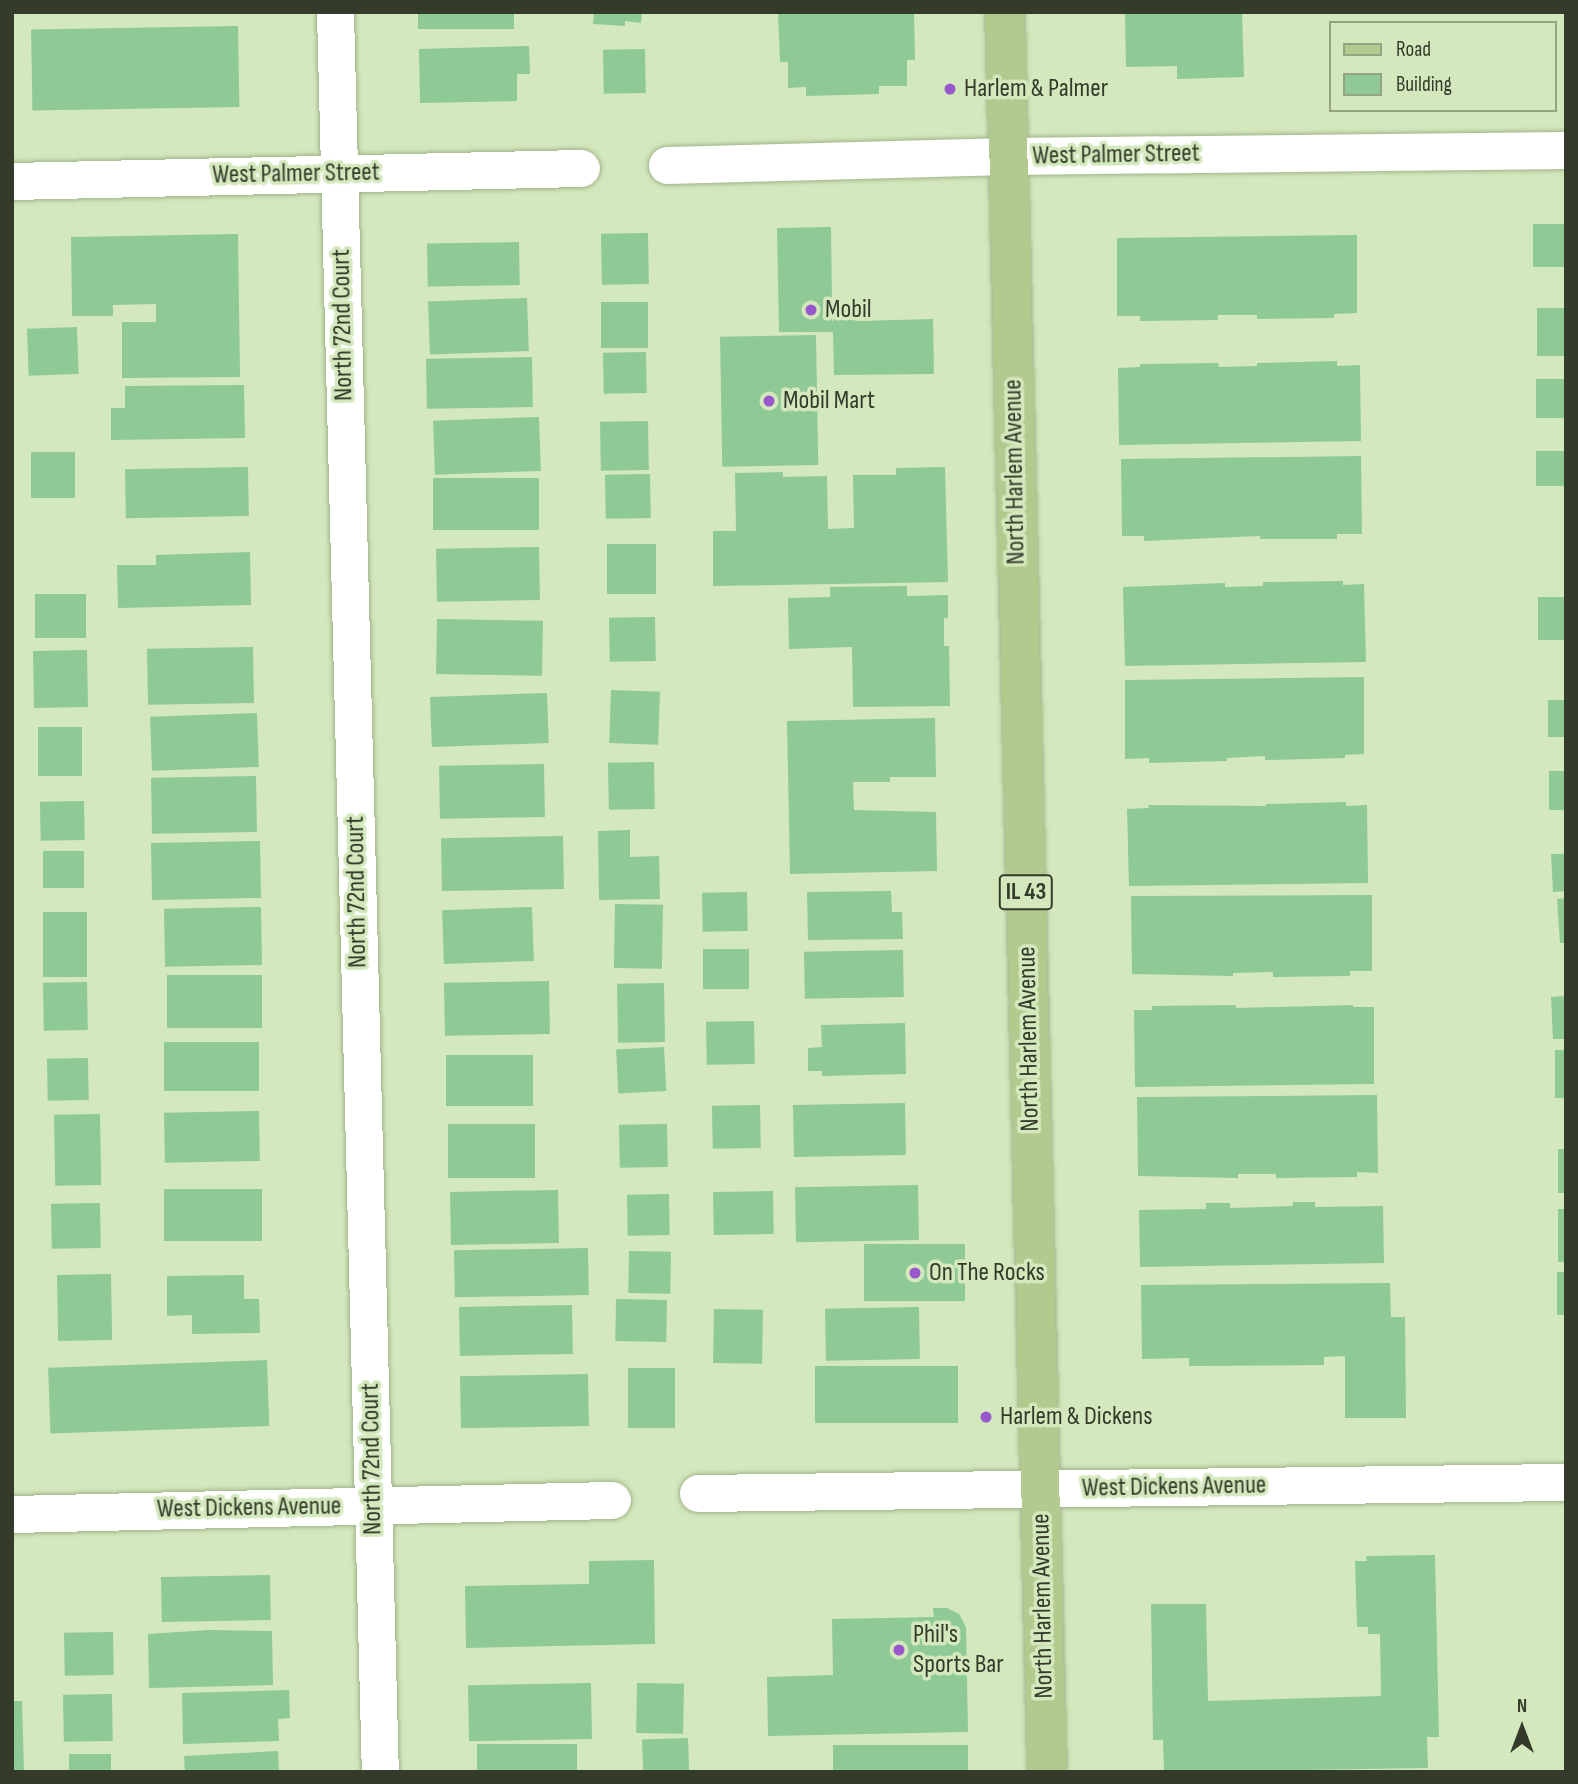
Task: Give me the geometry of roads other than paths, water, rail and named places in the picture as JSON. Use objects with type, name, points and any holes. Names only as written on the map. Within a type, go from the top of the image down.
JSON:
[{"type":"main road","name":"North Harlem Avenue","points":[[1004,12],[1047,1772]]},
{"type":"street","name":"North 72nd Court","points":[[335,12],[380,1772]]},
{"type":"street","name":"West Palmer Street","points":[[667,165],[1008,156],[1566,150]]},
{"type":"street","name":"West Palmer Street","points":[[12,180],[580,168]]},
{"type":"street","name":"West Dickens Avenue","points":[[698,1493],[1566,1482]]},
{"type":"street","name":"West Dickens Avenue","points":[[12,1514],[612,1500]]},
{"type":"place","name":"Harlem & Palmer","points":[[950,89]]},
{"type":"place","name":"Mobil","points":[[811,310]]},
{"type":"place","name":"Mobil Mart","points":[[769,401]]},
{"type":"place","name":"On The Rocks","points":[[915,1273]]},
{"type":"place","name":"Harlem & Dickens","points":[[986,1417]]},
{"type":"place","name":"Phil's Sports Bar","points":[[899,1650]]}]
